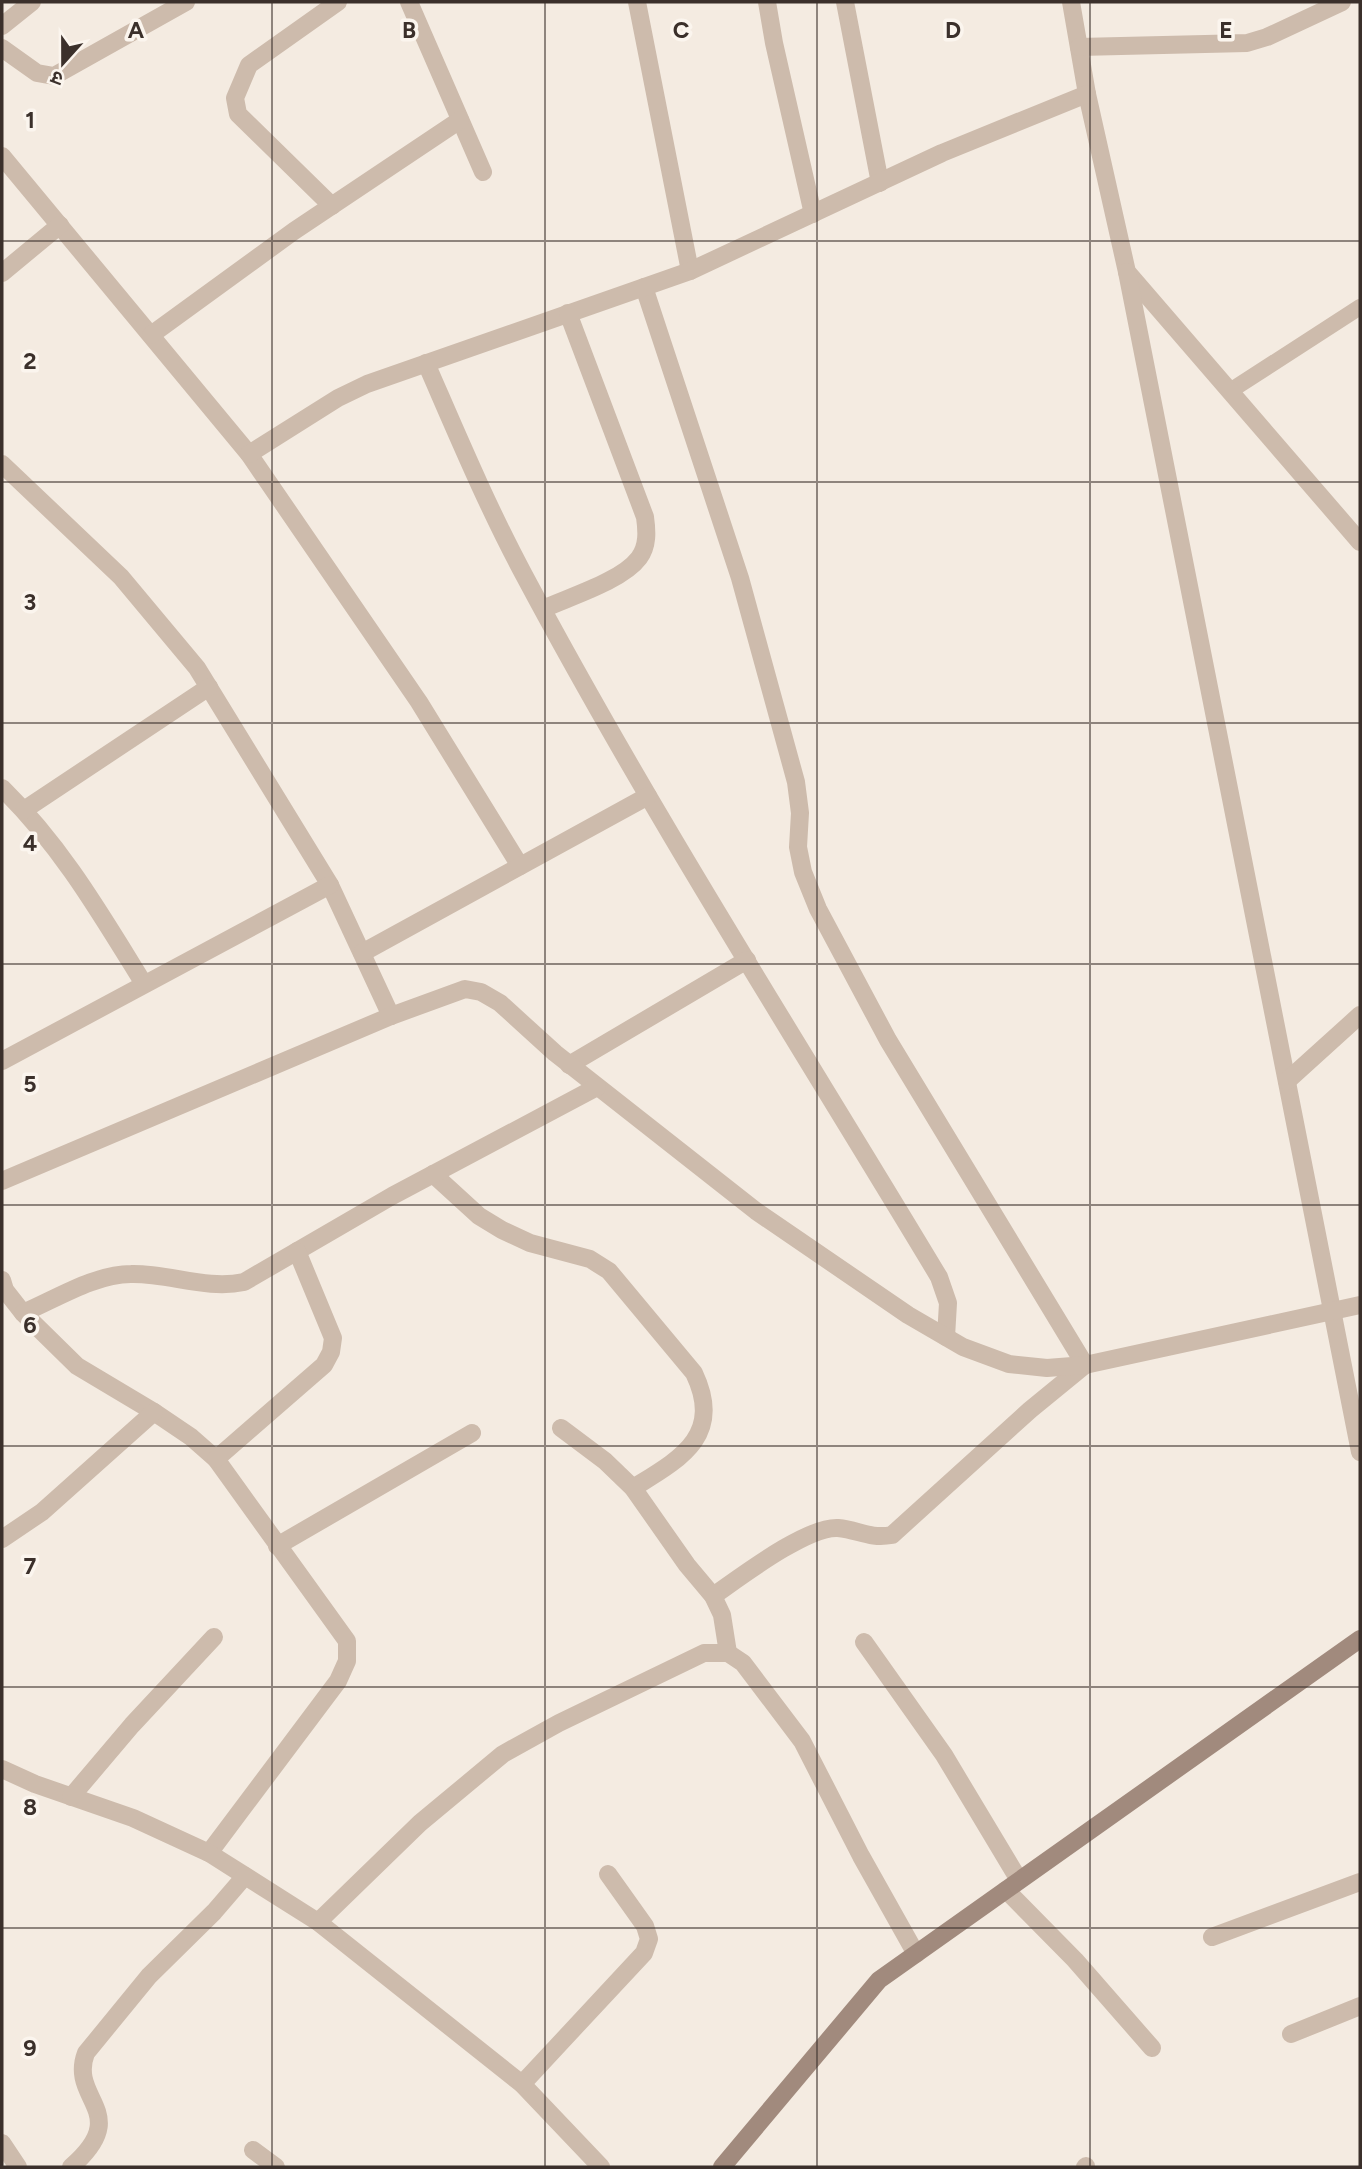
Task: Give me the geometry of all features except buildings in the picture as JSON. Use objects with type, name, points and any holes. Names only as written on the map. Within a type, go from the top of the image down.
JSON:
[{"type":"street","points":[[2,26],[32,2]]},
{"type":"street","points":[[2,48],[37,73],[54,76],[186,2]]},
{"type":"street","points":[[332,206],[238,114],[234,98],[249,65],[338,2]]},
{"type":"street","points":[[409,2],[483,172]]},
{"type":"street","points":[[637,2],[690,271]]},
{"type":"street","points":[[768,2],[774,43],[813,214]]},
{"type":"street","points":[[845,2],[880,183]]},
{"type":"street","points":[[1071,2],[1087,94],[1127,272],[1360,1452]]},
{"type":"street","points":[[1079,47],[1247,43],[1267,37],[1342,2]]},
{"type":"street","points":[[249,454],[338,398],[426,363],[690,271],[942,153],[1087,94]]},
{"type":"street","points":[[151,335],[332,206],[460,120]]},
{"type":"street","points":[[2,156],[249,454],[419,702],[520,866]]},
{"type":"street","points":[[2,273],[60,226]]},
{"type":"street","points":[[1127,272],[1360,542]]},
{"type":"street","points":[[644,287],[740,578],[796,782],[800,813],[798,847],[803,872],[818,909],[888,1040],[1085,1365]]},
{"type":"street","points":[[543,609],[621,574],[639,558],[648,537],[645,517],[568,313]]},
{"type":"street","points":[[426,363],[475,477],[543,609],[648,796],[939,1277],[948,1303],[946,1337]]},
{"type":"street","points":[[2,464],[121,577],[197,668],[330,885],[391,1016]]},
{"type":"street","points":[[24,810],[209,687]]},
{"type":"street","points":[[2,788],[68,862],[144,984]]},
{"type":"street","points":[[362,953],[648,796]]},
{"type":"street","points":[[2,1061],[330,885]]},
{"type":"street","points":[[569,1065],[747,960]]},
{"type":"street","points":[[2,1181],[391,1016],[465,989],[481,992],[500,1003],[569,1065],[756,1211],[908,1315],[946,1337],[1009,1364],[1047,1368],[1085,1365],[1360,1306]]},
{"type":"street","points":[[1287,1081],[1360,1015]]},
{"type":"street","points":[[23,1313],[110,1276],[155,1275],[222,1287],[244,1282],[433,1174],[597,1087]]},
{"type":"street","points":[[433,1174],[479,1216],[502,1230],[530,1243],[590,1259],[609,1271],[694,1373],[704,1392],[701,1429],[694,1444],[679,1459],[633,1488]]},
{"type":"street","points":[[216,1459],[324,1365],[331,1352],[333,1338],[297,1251]]},
{"type":"street","points":[[2,1280],[5,1290],[23,1313],[77,1366],[154,1412],[191,1437],[216,1459],[277,1546],[336,1623],[347,1642],[347,1661],[338,1681],[209,1853]]},
{"type":"street","points":[[713,1596],[782,1549],[822,1532],[836,1528],[875,1538],[892,1535],[1085,1365]]},
{"type":"street","points":[[2,1539],[42,1511],[154,1412]]},
{"type":"street","points":[[561,1428],[605,1461],[633,1488],[687,1565],[713,1596],[722,1615],[728,1653]]},
{"type":"street","points":[[277,1546],[472,1433]]},
{"type":"street","points":[[71,1797],[132,1725],[214,1637]]},
{"type":"street","points":[[722,2167],[879,1980],[1360,1639]]},
{"type":"street","points":[[864,1642],[944,1755],[1013,1885],[1075,1961],[1152,2048]]},
{"type":"street","points":[[318,1922],[420,1823],[503,1754],[559,1723],[704,1653],[728,1653],[743,1663],[802,1741],[861,1856],[916,1954]]},
{"type":"street","points":[[2,1769],[133,1818],[209,1853],[318,1922],[522,2084],[601,2167]]},
{"type":"street","points":[[522,2084],[644,1952],[649,1939],[645,1926],[608,1874]]},
{"type":"street","points":[[71,2167],[85,2155],[97,2136],[101,2119],[83,2080],[81,2067],[86,2053],[149,1976],[214,1913],[244,1876]]},
{"type":"street","points":[[1212,1937],[1360,1882]]},
{"type":"street","points":[[1291,2034],[1360,2006]]},
{"type":"street","points":[[2,2144],[18,2167]]},
{"type":"street","points":[[253,2150],[276,2167]]},
{"type":"lane","points":[[1230,391],[1360,307]]}]
